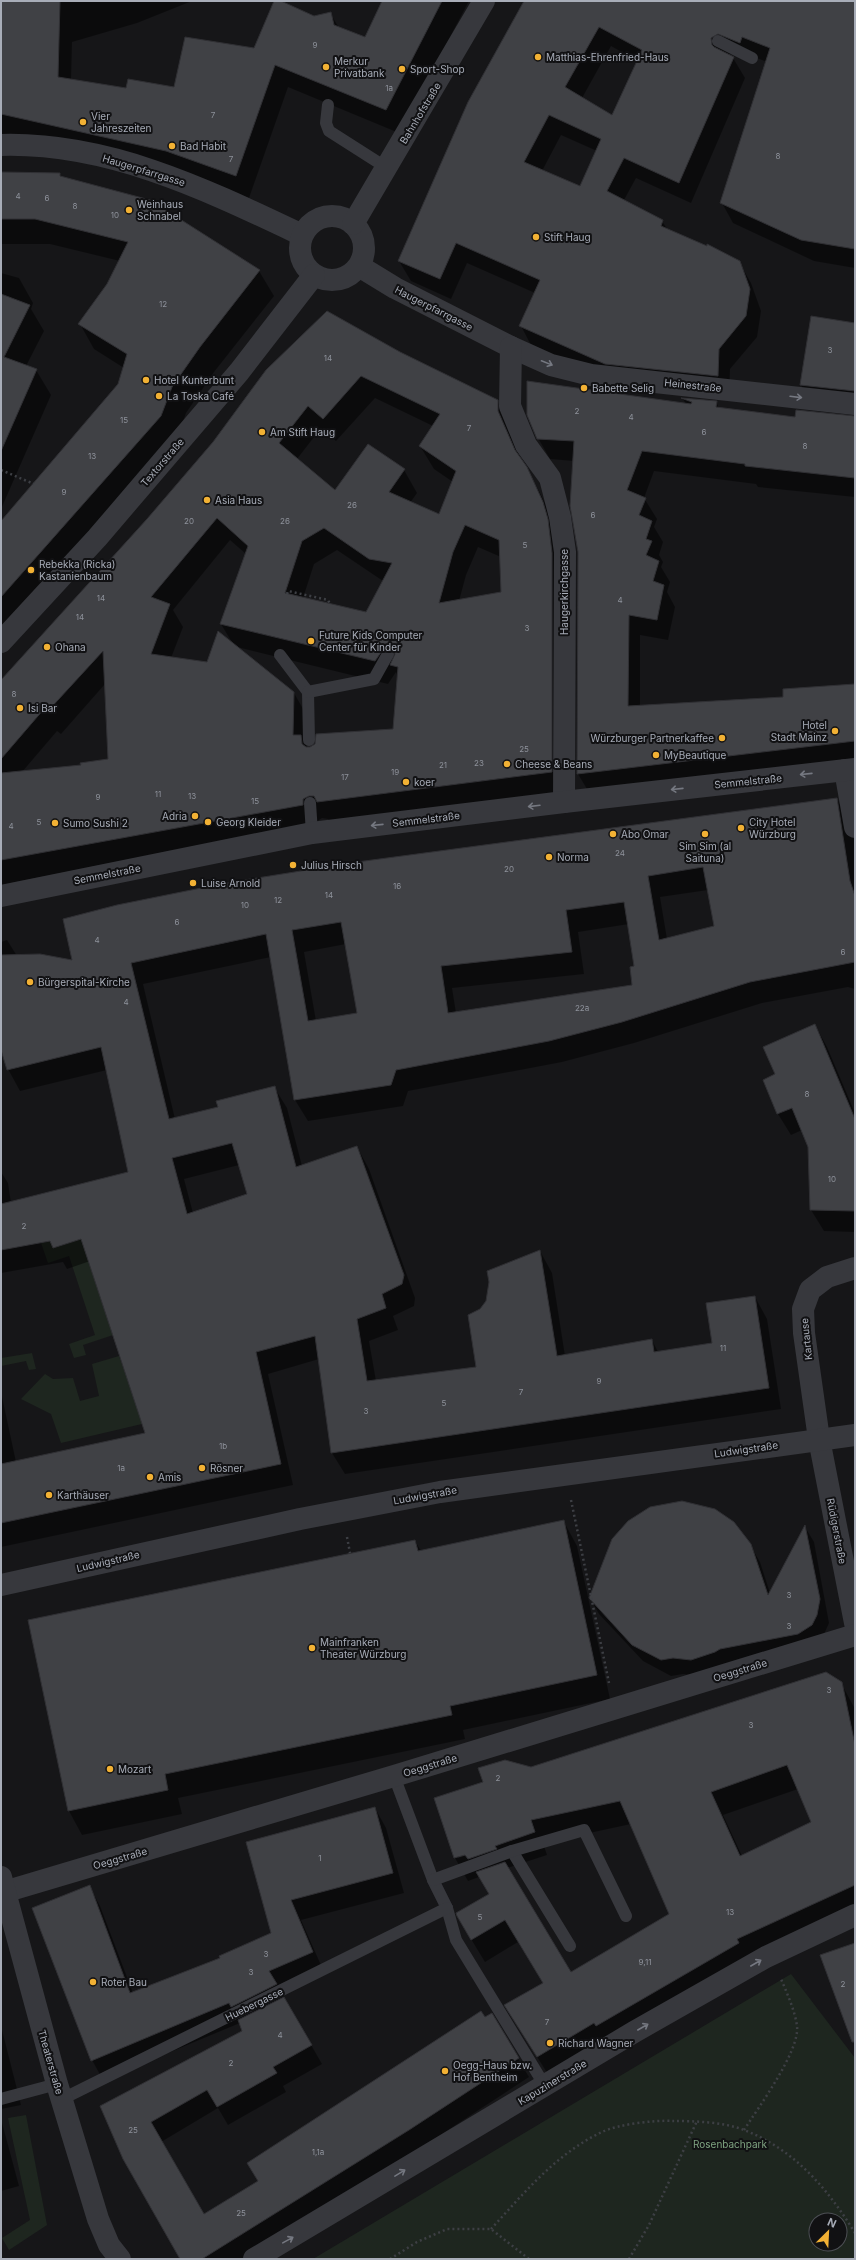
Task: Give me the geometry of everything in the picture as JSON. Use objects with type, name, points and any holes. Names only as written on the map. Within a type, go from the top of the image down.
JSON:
[{"type":"street","name":"Bahnhofstraße","points":[[353,224],[484,1]]},
{"type":"street","name":"Haugerpfarrgasse","points":[[1,144],[70,150],[131,164],[189,184],[302,235]]},
{"type":"street","points":[[325,216],[345,218],[353,224],[359,231],[364,249],[359,266],[352,274],[333,281],[314,275],[306,267],[300,257],[299,246],[302,235],[315,220],[325,216]]},
{"type":"street","name":"Haugerpfarrgasse","points":[[359,266],[395,288],[511,347]]},
{"type":"street","name":"Textorstraße","points":[[1,642],[97,538],[234,378],[314,275]]},
{"type":"street","name":"Heinestraße","points":[[511,347],[551,365],[591,375],[855,404]]},
{"type":"street","name":"Haugerkirchgasse","points":[[511,347],[510,406],[526,445],[550,478],[560,517],[565,552],[564,802]]},
{"type":"street","points":[[850,769],[855,827]]},
{"type":"street","name":"Semmelstraße","points":[[1,896],[312,833],[850,769]]},
{"type":"street","name":"Kartause","points":[[819,1439],[804,1333],[803,1309],[810,1290],[827,1277],[855,1268]]},
{"type":"street","name":"Ludwigstraße","points":[[1,1585],[358,1507],[440,1492],[855,1435]]},
{"type":"street","name":"Rüdigerstraße","points":[[819,1439],[852,1595],[855,1623]]},
{"type":"street","name":"Oeggstraße","points":[[2,1884],[394,1776],[855,1635]]},
{"type":"street","name":"Theaterstraße","points":[[2,1884],[59,2092],[98,2219],[112,2254]]},
{"type":"street","name":"Kapuzinerstraße","points":[[254,2259],[766,1957],[855,1914]]},
{"type":"lane","points":[[718,41],[752,58]]},
{"type":"lane","points":[[328,105],[326,123],[329,131],[387,168]]},
{"type":"lane","points":[[308,692],[374,679],[388,654]]},
{"type":"lane","points":[[280,655],[308,692],[308,740]]},
{"type":"lane","points":[[310,804],[312,833]]},
{"type":"lane","points":[[394,1776],[433,1880],[447,1908],[456,1940],[545,2086]]},
{"type":"lane","points":[[433,1880],[512,1851],[584,1830],[626,1916]]},
{"type":"lane","points":[[512,1851],[570,1946]]},
{"type":"lane","name":"Huebergasse","points":[[1,2099],[59,2092],[447,1908]]},
{"type":"path","points":[[1,470],[34,484]]},
{"type":"path","points":[[287,594],[288,591],[328,600],[330,604]]},
{"type":"path","points":[[566,1474],[614,1709]]},
{"type":"path","points":[[744,2130],[785,2063],[795,2041],[797,2027],[781,1980],[766,1957]]},
{"type":"path","points":[[491,2229],[530,2186],[570,2151],[603,2131],[653,2120],[697,2121],[744,2130],[776,2147],[804,2166],[828,2192],[855,2233]]},
{"type":"path","points":[[629,2259],[649,2225],[697,2121]]},
{"type":"path","points":[[390,2259],[417,2242],[447,2229],[491,2229],[529,2259]]},
{"type":"green space","points":[[81,1239],[113,1335],[83,1345],[86,1355],[74,1358],[69,1344],[95,1335],[69,1256],[48,1263],[41,1243],[50,1241],[54,1248]]},
{"type":"green space","points":[[32,1353],[36,1369],[29,1370],[26,1361],[1,1366],[1,1358]]},
{"type":"green space","points":[[119,1356],[133,1394],[176,1416],[61,1443],[51,1414],[21,1399],[45,1374],[53,1379],[73,1378],[80,1401],[99,1396],[92,1364]]},
{"type":"green space","name":"Rosenbachpark","points":[[791,1974],[855,2058],[855,2259],[313,2259]]},
{"type":"green space","points":[[26,2115],[47,2225],[9,2250],[2,2238],[30,2220],[8,2118]]},
{"type":"building","points":[[1,1],[60,1],[58,77],[126,88],[128,79],[174,87],[185,37],[254,48],[274,1],[281,1],[314,16],[331,12],[334,25],[365,37],[382,1],[442,1],[386,110],[275,65],[236,176],[166,151],[1,114]]},
{"type":"building","points":[[524,1],[855,1],[855,249],[801,240],[720,203],[770,48],[742,37],[740,43],[718,34],[711,38],[712,45],[734,57],[679,183],[624,158],[607,191],[663,220],[661,226],[707,246],[707,244],[740,261],[750,289],[746,316],[719,349],[718,376],[605,364],[519,326],[540,280],[456,243],[440,279],[398,261],[468,102]],"holes":[[[599,27],[642,50],[612,115],[565,87]],[[549,115],[601,139],[580,186],[524,162]]]},
{"type":"building","points":[[1,172],[60,173],[60,176],[150,200],[260,270],[200,347],[172,387],[161,416],[1,597],[1,521],[118,384],[127,354],[78,324],[107,284],[128,242],[35,219],[1,219]]},
{"type":"building","points":[[1,294],[30,305],[4,357],[37,369],[1,451]]},
{"type":"building","points":[[327,311],[400,352],[498,400],[498,411],[515,450],[527,467],[543,502],[548,519],[552,553],[552,772],[317,802],[314,796],[309,796],[303,799],[303,805],[1,860],[1,773],[81,765],[80,763],[108,759],[103,651],[47,712],[44,709],[1,759],[1,680],[147,519],[213,442],[266,370]],"holes":[[[361,376],[440,414],[419,446],[456,471],[439,514],[389,492],[405,469],[368,444],[335,490],[279,443],[308,406],[323,419]],[[217,518],[248,546],[220,624],[375,661],[384,648],[392,648],[395,654],[390,665],[398,667],[393,729],[316,734],[315,744],[310,747],[306,747],[302,744],[301,735],[293,735],[294,692],[218,631],[207,662],[151,654],[170,604],[151,597]],[[465,525],[499,540],[501,592],[439,603],[453,552]],[[324,528],[369,559],[392,563],[366,612],[285,593],[302,541]]]},
{"type":"building","points":[[811,316],[855,323],[855,391],[800,385]]},
{"type":"building","points":[[527,381],[691,404],[692,402],[681,398],[717,401],[716,407],[795,417],[796,410],[855,416],[855,478],[745,466],[745,464],[642,451],[627,490],[646,498],[639,515],[652,521],[646,539],[652,541],[646,555],[659,561],[653,581],[664,585],[657,620],[629,615],[628,706],[783,697],[783,689],[855,684],[855,741],[577,774],[578,552],[570,506],[574,441],[537,439],[527,415]]},
{"type":"building","points":[[837,798],[850,881],[855,896],[855,962],[750,982],[622,1022],[549,1041],[396,1070],[391,1085],[294,1100],[266,934],[131,963],[169,1119],[218,1107],[216,1101],[275,1086],[296,1167],[357,1146],[404,1275],[402,1284],[382,1294],[386,1308],[357,1319],[367,1381],[476,1367],[468,1315],[480,1309],[486,1301],[489,1282],[487,1271],[540,1250],[557,1356],[652,1339],[654,1352],[712,1343],[706,1303],[755,1296],[769,1388],[331,1453],[315,1336],[256,1352],[281,1464],[1,1523],[1,1464],[145,1433],[81,1239],[53,1248],[50,1241],[1,1250],[1,1204],[128,1172],[101,1047],[7,1070],[1,1050],[1,955],[40,954],[72,960],[63,919],[117,905],[226,883],[357,862]],"holes":[[[703,867],[714,926],[659,940],[648,876]],[[624,902],[634,966],[630,967],[632,985],[448,1013],[441,966],[572,952],[566,910]],[[341,922],[357,1013],[308,1021],[292,930]],[[232,1143],[247,1194],[187,1214],[172,1158]]]},
{"type":"building","points":[[815,1024],[855,1119],[855,1211],[810,1210],[808,1147],[792,1108],[777,1114],[763,1080],[775,1074],[763,1047]]},
{"type":"building","points":[[682,1501],[715,1509],[734,1522],[751,1544],[768,1595],[805,1525],[820,1599],[817,1615],[812,1625],[798,1634],[720,1649],[691,1660],[673,1658],[661,1660],[632,1645],[589,1598],[612,1539],[628,1521],[650,1507]]},
{"type":"building","name":"Mainfranken Theater Würzburg","points":[[564,1520],[597,1675],[450,1706],[452,1715],[165,1774],[168,1790],[68,1811],[28,1620],[415,1540],[418,1551]]},
{"type":"building","points":[[826,1672],[842,1682],[855,1745],[855,1885],[737,1939],[739,1943],[596,2026],[594,2023],[537,2057],[504,2005],[543,1983],[505,1920],[471,1940],[456,1913],[489,1894],[476,1872],[505,1862],[571,1972],[669,1914],[620,1801],[531,1820],[535,1832],[495,1846],[497,1849],[468,1859],[465,1855],[454,1858],[434,1798],[483,1782],[478,1768],[505,1760],[531,1767]],"holes":[[[787,1765],[811,1822],[740,1856],[711,1792]]]},
{"type":"building","points":[[375,1807],[393,1873],[291,1900],[313,1952],[269,1971],[277,1984],[231,2007],[229,2003],[91,2061],[32,1908],[90,1885],[130,1993],[220,1958],[219,1956],[271,1933],[246,1842]]},
{"type":"building","points":[[855,1943],[855,2042],[852,2042],[820,1955]]},
{"type":"building","points":[[284,1997],[312,2045],[273,2067],[277,2073],[217,2107],[207,2090],[151,2122],[204,2214],[258,2181],[247,2163],[481,2011],[485,2017],[492,2013],[519,2058],[409,2130],[202,2259],[180,2259],[123,2159],[100,2106],[242,2031],[238,2020]]},
{"type":"place","name":"Matthias-Ehrenfried-Haus","points":[[538,57]]},
{"type":"place","name":"Merkur Privatbank","points":[[326,67]]},
{"type":"place","name":"Sport-Shop","points":[[402,69]]},
{"type":"place","name":"Vier Jahreszeiten","points":[[83,122]]},
{"type":"place","name":"Bad Habit","points":[[172,146]]},
{"type":"place","name":"Weinhaus Schnabel","points":[[129,210]]},
{"type":"place","name":"Stift Haug","points":[[536,237]]},
{"type":"place","name":"Hotel Kunterbunt","points":[[146,380]]},
{"type":"place","name":"Babette Selig","points":[[584,388]]},
{"type":"place","name":"La Toska Café","points":[[159,396]]},
{"type":"place","name":"Am Stift Haug","points":[[262,432]]},
{"type":"place","name":"Asia Haus","points":[[207,500]]},
{"type":"place","name":"Rebekka (Ricka) Kastanienbaum","points":[[31,570]]},
{"type":"place","name":"Future Kids Computer Center für Kinder","points":[[311,641]]},
{"type":"place","name":"Ohana","points":[[47,647]]},
{"type":"place","name":"Isi Bar","points":[[20,708]]},
{"type":"place","name":"Hotel Stadt Mainz","points":[[835,731]]},
{"type":"place","name":"Würzburger Partnerkaffee","points":[[722,738]]},
{"type":"place","name":"MyBeautique","points":[[656,755]]},
{"type":"place","name":"Cheese & Beans","points":[[507,764]]},
{"type":"place","name":"koer","points":[[406,782]]},
{"type":"place","name":"Adria","points":[[195,816]]},
{"type":"place","name":"Georg Kleider","points":[[208,822]]},
{"type":"place","name":"Sumo Sushi 2","points":[[55,823]]},
{"type":"place","name":"City Hotel Würzburg","points":[[741,828]]},
{"type":"place","name":"Abo Omar","points":[[613,834]]},
{"type":"place","name":"Sim Sim (al Saituna)","points":[[705,834]]},
{"type":"place","name":"Norma","points":[[549,857]]},
{"type":"place","name":"Julius Hirsch","points":[[293,865]]},
{"type":"place","name":"Luise Arnold","points":[[193,883]]},
{"type":"place","name":"Bürgerspital-Kirche","points":[[30,982]]},
{"type":"place","name":"Rösner","points":[[202,1468]]},
{"type":"place","name":"Amis","points":[[150,1477]]},
{"type":"place","name":"Karthäuser","points":[[49,1495]]},
{"type":"place","name":"Mainfranken Theater Würzburg","points":[[312,1648]]},
{"type":"place","name":"Mozart","points":[[110,1769]]},
{"type":"place","name":"Roter Bau","points":[[93,1982]]},
{"type":"place","name":"Richard Wagner","points":[[550,2043]]},
{"type":"place","name":"Oegg-Haus bzw. Hof Bentheim","points":[[445,2071]]}]
